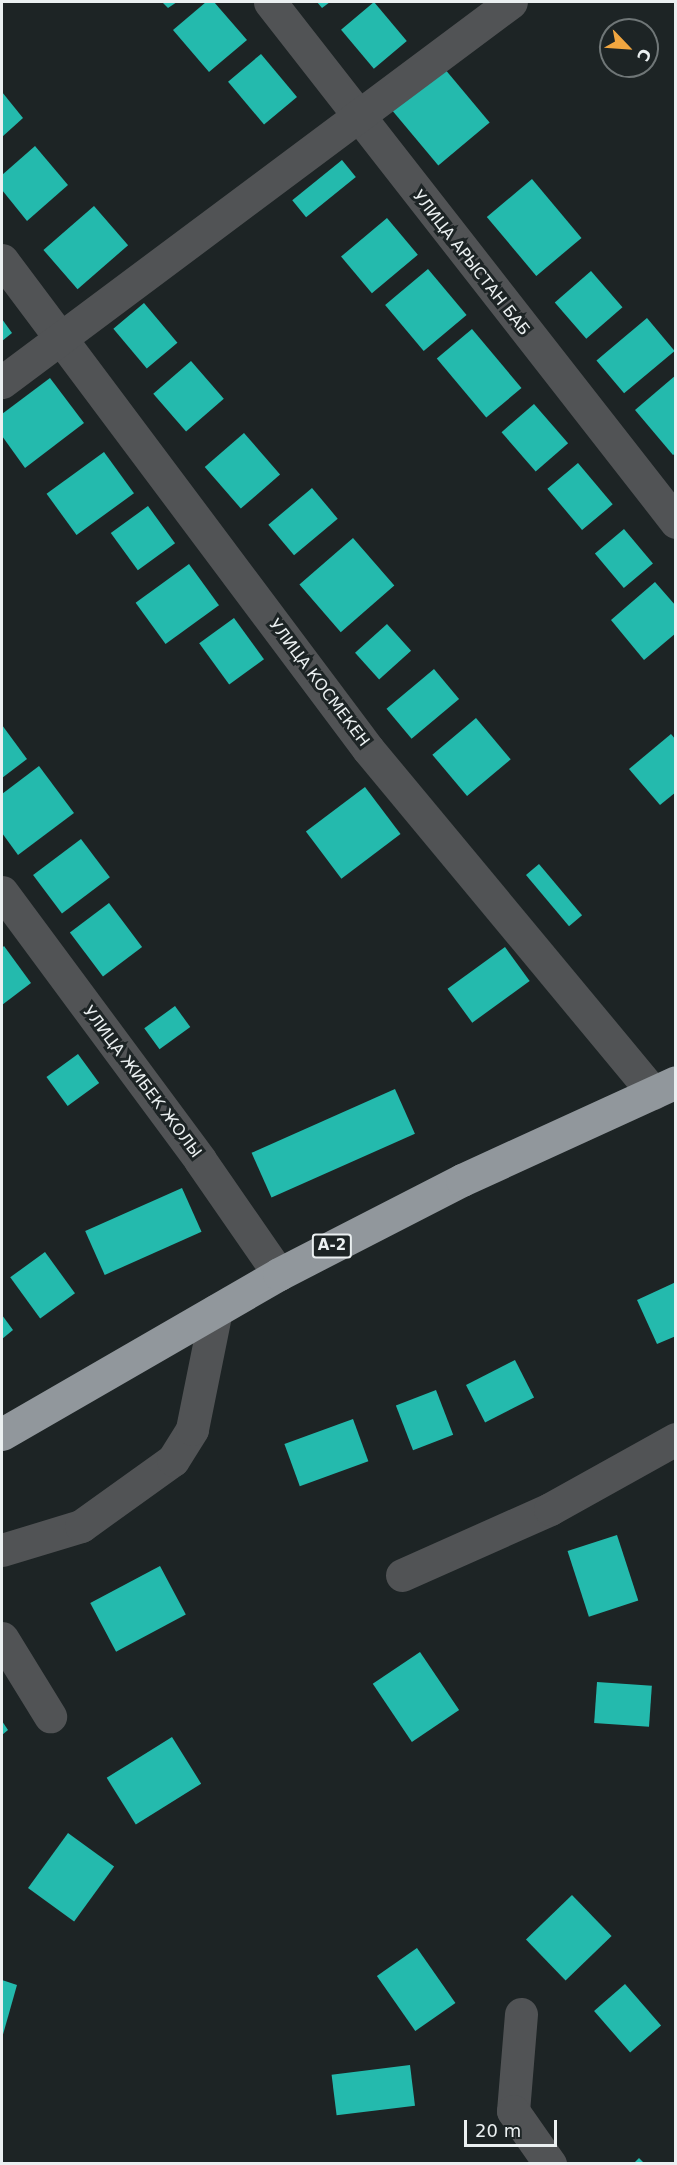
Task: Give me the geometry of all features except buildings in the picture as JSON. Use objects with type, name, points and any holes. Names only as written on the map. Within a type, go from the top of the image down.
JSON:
[{"type":"highway","name":"A-2","points":[[2,1434],[279,1274],[462,1180],[664,1087]]},
{"type":"street","name":"УЛИЦА АРЫСТАН БАБ","points":[[270,2],[356,116],[675,522]]},
{"type":"street","points":[[2,382],[512,2]]},
{"type":"street","name":"УЛИЦА КОСМЕКЕН","points":[[2,260],[368,749],[664,1087]]},
{"type":"street","name":"УЛИЦА ЖИБЕК ЖОЛЫ","points":[[2,892],[200,1160],[279,1274]]},
{"type":"street","points":[[2,1550],[81,1526],[173,1460],[192,1429],[216,1310]]},
{"type":"street","points":[[402,1575],[550,1509],[675,1439]]},
{"type":"street","points":[[2,1638],[50,1716]]},
{"type":"street","points":[[521,2014],[513,2111],[550,2163]]}]
